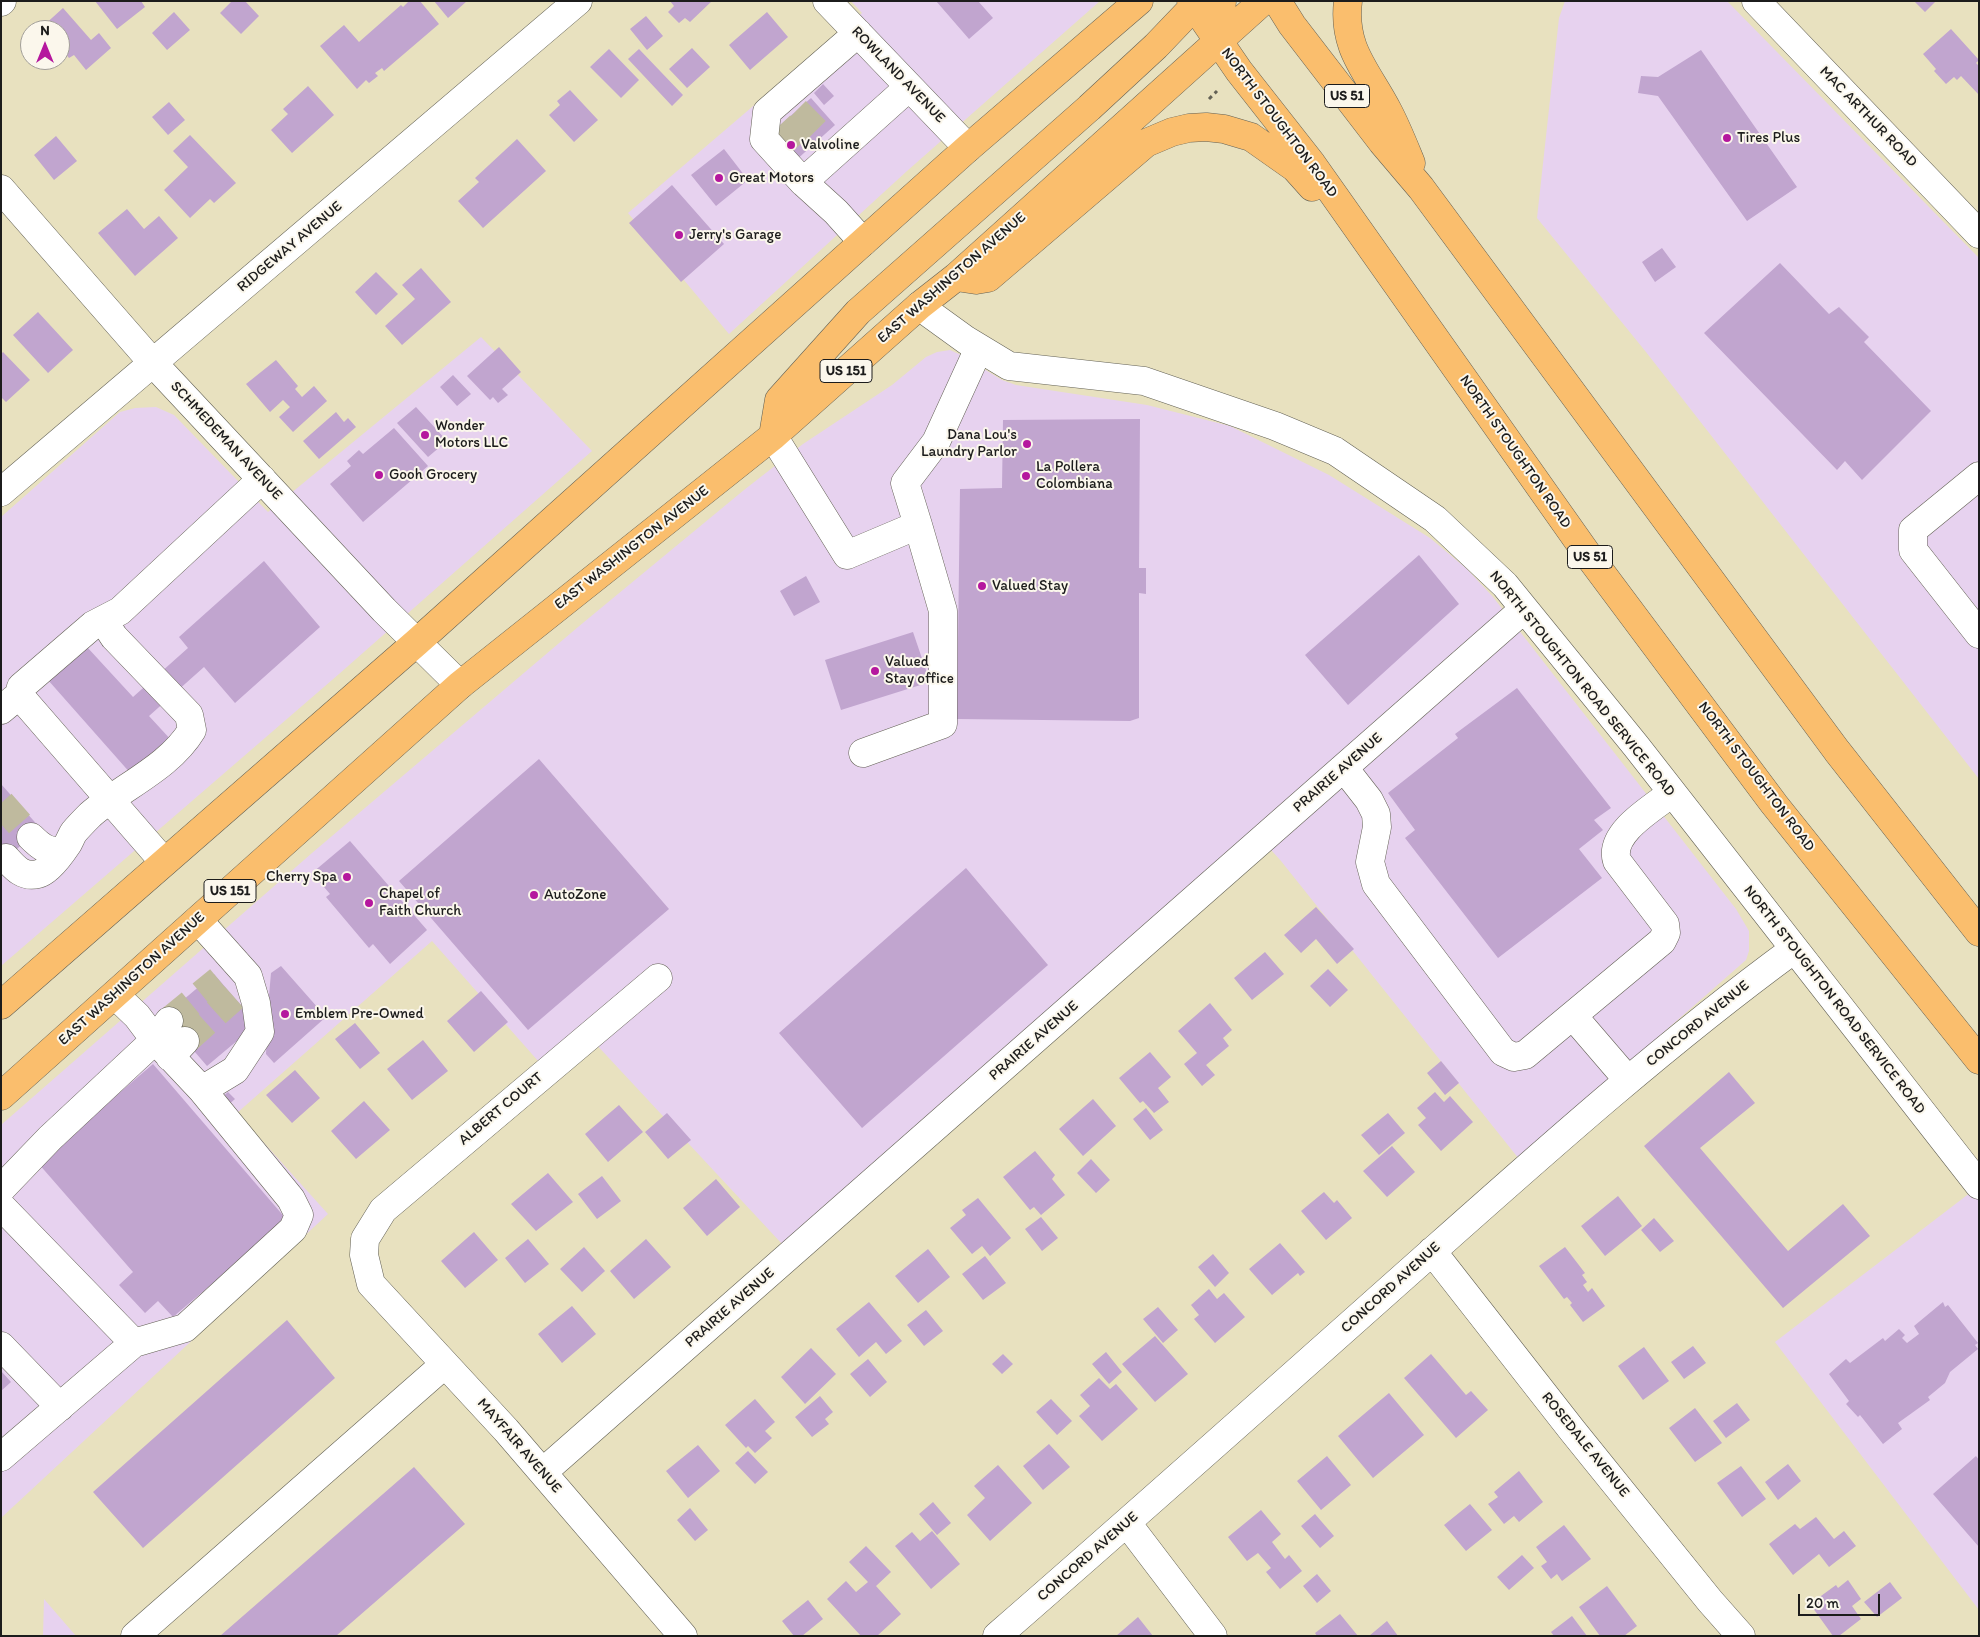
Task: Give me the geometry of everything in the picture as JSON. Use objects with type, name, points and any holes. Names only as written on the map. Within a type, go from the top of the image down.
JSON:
[{"type":"main road","points":[[1,1005],[416,642],[968,148],[1139,1]]},
{"type":"main road","points":[[1218,40],[1222,1]]},
{"type":"main road","name":"EAST WASHINGTON AVENUE","points":[[1,1096],[460,685],[773,436],[919,306],[956,277],[1263,1]]},
{"type":"main road","name":"US 51","points":[[1277,1],[1292,25],[1358,111],[1421,188],[1838,751],[1979,932]]},
{"type":"main road","points":[[1348,1],[1349,31],[1354,51],[1368,79],[1388,110],[1421,188]]},
{"type":"main road","points":[[773,436],[779,400],[858,312],[1089,108],[1156,46],[1195,3]]},
{"type":"main road","name":"NORTH STOUGHTON ROAD","points":[[1195,3],[1218,40],[1312,164],[1560,517],[1774,804],[1979,1060]]},
{"type":"main road","points":[[956,277],[976,280],[988,278],[1146,143],[1189,128],[1206,127],[1224,129],[1251,137],[1295,168],[1400,290]]},
{"type":"street","name":"RIDGEWAY AVENUE","points":[[1,492],[578,1]]},
{"type":"street","name":"ROWLAND AVENUE","points":[[827,1],[968,148]]},
{"type":"street","name":"MAC ARTHUR ROAD","points":[[1756,1],[1979,234]]},
{"type":"street","points":[[817,158],[764,139],[782,111],[858,33]]},
{"type":"street","points":[[817,158],[909,87]]},
{"type":"street","points":[[817,158],[836,212],[863,242]]},
{"type":"street","name":"SCHMEDEMAN AVENUE","points":[[1,189],[153,363],[384,610],[460,685]]},
{"type":"street","name":"NORTH STOUGHTON ROAD SERVICE ROAD","points":[[919,306],[979,348],[1009,366],[1144,381],[1264,422],[1335,451],[1435,520],[1505,585],[1672,793],[1793,950],[1979,1185]]},
{"type":"street","points":[[863,753],[944,724],[943,611],[905,483],[936,442],[979,348]]},
{"type":"street","points":[[773,436],[847,554],[918,525]]},
{"type":"street","points":[[1979,476],[1913,530],[1913,550],[1979,634]]},
{"type":"street","points":[[164,862],[111,799],[10,703],[21,687],[93,625],[120,611],[262,479]]},
{"type":"street","name":"PRAIRIE AVENUE","points":[[543,1472],[1524,609]]},
{"type":"street","points":[[6,858],[16,869],[26,875],[39,874],[49,867],[62,852],[74,832],[111,799],[153,769],[183,744],[192,730],[189,715],[114,638],[102,620]]},
{"type":"street","points":[[1344,768],[1369,800],[1376,814],[1377,827],[1370,862],[1376,884],[1503,1052],[1514,1056],[1525,1055],[1662,941],[1666,933],[1665,924],[1616,861],[1614,853],[1618,840],[1624,830],[1672,793]]},
{"type":"street","points":[[32,837],[44,849],[62,852]]},
{"type":"street","points":[[198,920],[235,981],[256,1003],[260,1032],[235,1070],[202,1090]]},
{"type":"street","name":"CONCORD AVENUE","points":[[997,1636],[1628,1080],[1758,975],[1793,950]]},
{"type":"street","name":"ALBERT COURT","points":[[364,1255],[365,1239],[383,1210],[658,978]]},
{"type":"street","points":[[1,1457],[134,1343],[185,1328],[293,1229],[299,1215],[291,1199],[202,1090],[170,1040],[137,1016],[114,995]]},
{"type":"street","points":[[1572,1016],[1628,1080]]},
{"type":"street","points":[[1,1189],[50,1138],[170,1040]]},
{"type":"street","points":[[1,1206],[134,1343]]},
{"type":"street","name":"ROSEDALE AVENUE","points":[[1432,1251],[1572,1430],[1710,1601],[1741,1636]]},
{"type":"street","name":"MAYFAIR AVENUE","points":[[364,1255],[371,1284],[506,1430],[683,1636]]},
{"type":"street","points":[[1,1346],[60,1407]]},
{"type":"street","points":[[136,1636],[445,1364]]},
{"type":"street","points":[[1127,1523],[1213,1636]]},
{"type":"path","points":[[1204,97],[1208,100],[1217,91]]},
{"type":"shaded area","points":[[851,1],[1100,1],[907,171],[729,334],[628,213],[862,13]]},
{"type":"shaded area","points":[[1565,1],[1727,1],[1979,258],[1979,779],[1646,352],[1537,218],[1559,18]]},
{"type":"shaded area","points":[[481,337],[592,451],[339,674],[1,966],[1,517],[120,412],[135,408],[156,407],[174,415],[268,512]]},
{"type":"shaded area","points":[[950,350],[1002,380],[1016,385],[1147,405],[1230,426],[1329,475],[1430,538],[1467,569],[1493,597],[1736,909],[1749,931],[1749,951],[1746,960],[1519,1159],[1281,861],[1255,832],[783,1245],[580,1027],[539,1062],[432,941],[237,1113],[328,1214],[1,1518],[1,1125],[312,853],[578,627],[744,490],[803,444],[892,385],[926,357],[937,352]]},
{"type":"shaded area","points":[[1979,1186],[1979,1610],[1775,1342]]},
{"type":"shaded area","points":[[44,1599],[76,1636],[43,1636]]},
{"type":"building","points":[[95,1],[141,1],[145,7],[117,29]]},
{"type":"building","points":[[232,1],[245,1],[259,16],[241,34],[220,13]]},
{"type":"building","points":[[409,1],[420,1],[439,24],[384,71],[382,68],[375,73],[378,76],[369,83],[366,80],[357,89],[320,46],[344,25],[359,42],[401,5],[403,7]]},
{"type":"building","points":[[434,1],[467,1],[448,18]]},
{"type":"building","points":[[670,1],[712,1],[690,22],[685,18],[679,23],[668,12],[674,6]]},
{"type":"building","points":[[936,1],[978,1],[993,18],[969,39]]},
{"type":"building","points":[[1914,1],[1936,1],[1925,12]]},
{"type":"building","points":[[63,8],[91,40],[99,33],[111,48],[86,70],[74,55],[70,57],[70,20],[50,20]]},
{"type":"building","points":[[174,12],[190,30],[167,50],[152,33]]},
{"type":"building","points":[[767,12],[788,37],[750,70],[729,45]]},
{"type":"building","points":[[646,16],[663,36],[647,50],[630,29]]},
{"type":"building","points":[[1951,29],[1979,60],[1976,63],[1979,66],[1979,95],[1961,76],[1957,80],[1954,77],[1946,84],[1934,71],[1936,69],[1923,54]]},
{"type":"building","points":[[692,48],[710,67],[687,88],[669,69]]},
{"type":"building","points":[[609,49],[639,80],[621,98],[590,67]]},
{"type":"building","points":[[639,49],[683,95],[672,106],[628,59]]},
{"type":"building","points":[[1701,50],[1797,187],[1747,221],[1658,96],[1638,93],[1641,76],[1658,77]]},
{"type":"building","points":[[823,84],[834,96],[824,105],[814,93]]},
{"type":"building","points":[[308,86],[334,115],[292,153],[271,130],[288,114],[283,109]]},
{"type":"building","points":[[570,90],[598,120],[574,142],[549,115],[560,105],[557,101]]},
{"type":"building","points":[[811,98],[835,125],[794,162],[769,135]]},
{"type":"building","points":[[169,102],[185,120],[168,135],[152,117]]},
{"type":"building","points":[[190,135],[236,183],[214,203],[210,199],[190,218],[164,190],[188,167],[173,151]]},
{"type":"building","points":[[56,136],[77,161],[54,180],[34,155]]},
{"type":"building","points":[[517,139],[546,171],[483,228],[458,201],[479,182],[475,178]]},
{"type":"building","points":[[724,149],[748,180],[716,206],[691,175]]},
{"type":"building","points":[[672,185],[724,244],[681,282],[629,223]]},
{"type":"building","points":[[127,209],[144,229],[159,216],[178,238],[135,276],[98,233]]},
{"type":"building","points":[[1662,248],[1676,267],[1655,282],[1642,262]]},
{"type":"building","points":[[1780,263],[1829,314],[1839,307],[1869,337],[1864,342],[1931,411],[1862,480],[1845,461],[1837,470],[1704,333]]},
{"type":"building","points":[[421,268],[451,302],[402,345],[385,326],[415,299],[402,285]]},
{"type":"building","points":[[376,272],[398,294],[376,315],[355,292]]},
{"type":"building","points":[[38,312],[73,350],[48,373],[13,335]]},
{"type":"building","points":[[499,347],[521,372],[502,389],[508,395],[498,403],[493,397],[490,400],[467,376]]},
{"type":"building","points":[[3,352],[30,380],[6,402],[1,397],[1,354]]},
{"type":"building","points":[[276,360],[298,386],[295,389],[302,397],[314,386],[327,401],[293,432],[279,417],[290,407],[283,400],[270,412],[246,384]]},
{"type":"building","points":[[453,375],[471,394],[457,406],[440,387]]},
{"type":"building","points":[[416,407],[447,441],[428,457],[397,423]]},
{"type":"building","points":[[336,412],[344,422],[348,418],[356,427],[319,459],[303,441]]},
{"type":"building","points":[[1140,419],[1139,568],[1146,568],[1146,594],[1139,593],[1139,718],[1130,721],[957,719],[960,489],[1002,488],[1003,420]]},
{"type":"building","name":"Gooh Grocery","points":[[394,428],[428,466],[363,522],[330,484],[351,466],[347,461],[359,450],[363,454]]},
{"type":"building","points":[[1419,555],[1459,604],[1348,705],[1305,655]]},
{"type":"building","points":[[264,561],[320,627],[235,703],[204,667],[149,716],[172,741],[132,775],[48,680],[87,647],[133,697],[188,648],[179,637]]},
{"type":"building","points":[[806,576],[820,602],[794,616],[780,591]]},
{"type":"building","points":[[913,632],[930,682],[841,710],[825,660]]},
{"type":"building","points":[[1517,688],[1611,808],[1594,820],[1603,830],[1579,849],[1602,878],[1498,958],[1405,838],[1415,830],[1388,793],[1458,738],[1455,734]]},
{"type":"building","name":"AutoZone","points":[[539,759],[669,909],[528,1030],[399,881]]},
{"type":"building","points":[[1,784],[41,829],[1,862]]},
{"type":"building","points":[[350,841],[427,930],[390,964],[373,944],[369,948],[326,897],[330,894],[312,873]]},
{"type":"building","points":[[966,868],[1048,965],[862,1128],[779,1033]]},
{"type":"building","points":[[1316,907],[1354,949],[1337,964],[1316,939],[1301,953],[1284,935]]},
{"type":"building","points":[[1265,952],[1284,974],[1252,1000],[1234,978]]},
{"type":"building","points":[[281,966],[326,1017],[274,1063],[266,1054],[268,1007],[271,973]]},
{"type":"building","points":[[1328,969],[1348,990],[1330,1007],[1310,986]]},
{"type":"building","points":[[214,974],[257,1024],[207,1066],[164,1016]]},
{"type":"building","points":[[481,991],[508,1022],[474,1052],[447,1021]]},
{"type":"building","points":[[1210,1003],[1232,1030],[1223,1038],[1229,1046],[1206,1065],[1215,1075],[1202,1086],[1184,1064],[1197,1053],[1178,1031]]},
{"type":"building","points":[[355,1023],[380,1053],[360,1069],[335,1039]]},
{"type":"building","points":[[423,1040],[448,1071],[412,1100],[387,1069]]},
{"type":"building","points":[[1150,1052],[1171,1077],[1158,1088],[1169,1102],[1154,1113],[1143,1101],[1140,1103],[1119,1078]]},
{"type":"building","points":[[1441,1061],[1459,1083],[1445,1095],[1427,1073]]},
{"type":"building","points":[[153,1064],[287,1220],[173,1317],[158,1301],[145,1313],[119,1285],[133,1272],[38,1163]]},
{"type":"building","points":[[295,1070],[320,1098],[292,1123],[266,1095]]},
{"type":"building","points":[[1729,1072],[1755,1103],[1700,1148],[1788,1251],[1843,1204],[1870,1236],[1783,1308],[1644,1146]]},
{"type":"building","points":[[228,1092],[235,1099],[227,1106],[220,1099]]},
{"type":"building","points":[[1435,1092],[1444,1102],[1450,1096],[1473,1122],[1441,1151],[1418,1125],[1426,1118],[1417,1108]]},
{"type":"building","points":[[1093,1099],[1116,1126],[1083,1156],[1059,1129]]},
{"type":"building","points":[[364,1101],[390,1130],[356,1159],[331,1131]]},
{"type":"building","points":[[619,1105],[643,1132],[608,1162],[585,1134]]},
{"type":"building","points":[[1146,1108],[1163,1130],[1150,1140],[1133,1119]]},
{"type":"building","points":[[667,1113],[691,1140],[668,1159],[645,1132]]},
{"type":"building","points":[[1388,1113],[1405,1133],[1379,1155],[1361,1135]]},
{"type":"building","points":[[1392,1146],[1415,1172],[1387,1197],[1363,1171]]},
{"type":"building","points":[[1035,1151],[1055,1175],[1052,1179],[1065,1195],[1041,1215],[1034,1207],[1030,1210],[1003,1177]]},
{"type":"building","points":[[1091,1159],[1110,1180],[1096,1193],[1077,1173]]},
{"type":"building","points":[[548,1173],[573,1202],[536,1231],[511,1204]]},
{"type":"building","points":[[602,1176],[621,1201],[597,1219],[578,1194]]},
{"type":"building","points":[[716,1179],[740,1207],[707,1236],[683,1208]]},
{"type":"building","points":[[1324,1192],[1334,1203],[1337,1200],[1352,1218],[1326,1240],[1301,1211]]},
{"type":"building","points":[[1618,1196],[1642,1226],[1605,1256],[1581,1226]]},
{"type":"building","points":[[978,1198],[1011,1238],[990,1256],[982,1246],[972,1254],[950,1228],[966,1215],[962,1210]]},
{"type":"building","points":[[1041,1217],[1058,1238],[1042,1251],[1025,1229]]},
{"type":"building","points":[[1654,1218],[1674,1241],[1660,1252],[1641,1230]]},
{"type":"building","points":[[474,1232],[498,1260],[465,1288],[441,1261]]},
{"type":"building","points":[[528,1239],[549,1264],[525,1283],[505,1258]]},
{"type":"building","points":[[646,1239],[671,1267],[634,1299],[610,1271]]},
{"type":"building","points":[[1280,1243],[1305,1272],[1300,1276],[1298,1273],[1272,1295],[1249,1269]]},
{"type":"building","points":[[584,1247],[605,1271],[582,1292],[560,1269]]},
{"type":"building","points":[[1565,1247],[1585,1273],[1582,1275],[1587,1282],[1583,1285],[1588,1292],[1592,1288],[1605,1306],[1583,1322],[1570,1305],[1572,1303],[1567,1297],[1564,1299],[1539,1266]]},
{"type":"building","points":[[928,1249],[950,1277],[918,1303],[895,1276]]},
{"type":"building","points":[[1213,1254],[1229,1273],[1215,1287],[1198,1267]]},
{"type":"building","points":[[985,1256],[1006,1283],[983,1300],[962,1274]]},
{"type":"building","points":[[1209,1289],[1217,1299],[1224,1293],[1245,1317],[1215,1343],[1194,1319],[1199,1315],[1191,1305]]},
{"type":"building","points":[[869,1302],[902,1341],[886,1354],[876,1342],[859,1357],[836,1329]]},
{"type":"building","points":[[1943,1302],[1945,1307],[1948,1305],[1978,1343],[1975,1345],[1978,1349],[1950,1372],[1945,1383],[1928,1397],[1930,1400],[1898,1423],[1902,1429],[1883,1444],[1860,1415],[1858,1417],[1846,1404],[1849,1401],[1829,1374],[1846,1359],[1850,1363],[1883,1338],[1885,1341],[1899,1329],[1905,1335],[1902,1338],[1907,1343],[1919,1334],[1914,1326]]},
{"type":"building","points":[[572,1306],[596,1334],[562,1363],[538,1334]]},
{"type":"building","points":[[1158,1307],[1178,1330],[1163,1343],[1143,1319]]},
{"type":"building","points":[[926,1310],[943,1331],[924,1346],[907,1325]]},
{"type":"building","points":[[287,1320],[335,1378],[143,1548],[93,1492]]},
{"type":"building","points":[[1155,1336],[1188,1374],[1155,1402],[1122,1364]]},
{"type":"building","points":[[1693,1346],[1706,1363],[1684,1379],[1671,1362]]},
{"type":"building","points":[[1644,1347],[1669,1381],[1643,1400],[1618,1366]]},
{"type":"building","points":[[811,1348],[836,1374],[805,1404],[781,1377]]},
{"type":"building","points":[[1106,1352],[1122,1372],[1109,1384],[1092,1364]]},
{"type":"building","points":[[1003,1354],[1013,1364],[1002,1374],[992,1364]]},
{"type":"building","points":[[1431,1354],[1466,1395],[1471,1391],[1488,1410],[1456,1438],[1404,1378]]},
{"type":"building","points":[[868,1359],[887,1382],[870,1397],[850,1374]]},
{"type":"building","points":[[1,1371],[11,1382],[1,1391]]},
{"type":"building","points":[[1099,1378],[1110,1389],[1116,1384],[1138,1409],[1102,1441],[1079,1416],[1090,1406],[1080,1395]]},
{"type":"building","points":[[1389,1393],[1424,1435],[1373,1478],[1338,1436]]},
{"type":"building","points":[[820,1396],[833,1412],[825,1419],[829,1424],[812,1437],[795,1417]]},
{"type":"building","points":[[755,1399],[775,1422],[765,1431],[772,1438],[755,1453],[748,1446],[746,1448],[725,1425]]},
{"type":"building","points":[[1051,1399],[1072,1421],[1057,1435],[1036,1412]]},
{"type":"building","points":[[1737,1403],[1750,1420],[1726,1438],[1713,1421]]},
{"type":"building","points":[[1695,1408],[1722,1443],[1695,1462],[1669,1428]]},
{"type":"building","points":[[1049,1444],[1070,1467],[1043,1490],[1023,1466]]},
{"type":"building","points":[[698,1445],[720,1471],[688,1498],[666,1471]]},
{"type":"building","points":[[748,1451],[768,1472],[755,1484],[735,1463]]},
{"type":"building","points":[[1327,1456],[1351,1485],[1321,1510],[1297,1481]]},
{"type":"building","points":[[1976,1456],[1979,1460],[1979,1547],[1933,1494]]},
{"type":"building","points":[[1788,1464],[1801,1481],[1778,1500],[1765,1482]]},
{"type":"building","points":[[998,1465],[1032,1503],[990,1541],[967,1515],[985,1498],[974,1486]]},
{"type":"building","points":[[1741,1466],[1766,1499],[1742,1517],[1717,1483]]},
{"type":"building","points":[[414,1467],[465,1524],[336,1636],[220,1636]]},
{"type":"building","points":[[1519,1471],[1543,1502],[1519,1522],[1514,1516],[1504,1524],[1488,1504],[1498,1497],[1494,1492]]},
{"type":"building","points":[[933,1502],[951,1523],[937,1535],[919,1514]]},
{"type":"building","points":[[1470,1504],[1492,1530],[1466,1551],[1444,1525]]},
{"type":"building","points":[[690,1508],[708,1530],[695,1541],[677,1520]]},
{"type":"building","points":[[1261,1510],[1281,1534],[1272,1542],[1285,1559],[1289,1555],[1302,1571],[1280,1589],[1266,1572],[1271,1568],[1258,1553],[1247,1561],[1228,1537]]},
{"type":"building","points":[[1315,1514],[1334,1536],[1320,1548],[1301,1526]]},
{"type":"building","points":[[1816,1517],[1834,1539],[1844,1531],[1856,1546],[1829,1567],[1819,1554],[1793,1575],[1769,1544],[1795,1524],[1800,1529]]},
{"type":"building","points":[[1564,1525],[1591,1559],[1562,1581],[1557,1574],[1551,1579],[1541,1566],[1547,1562],[1536,1547]]},
{"type":"building","points":[[932,1531],[960,1564],[931,1589],[895,1546],[912,1532],[920,1541]]},
{"type":"building","points":[[866,1546],[891,1572],[876,1586],[901,1614],[877,1636],[861,1636],[827,1599],[846,1581],[856,1592],[868,1582],[849,1562]]},
{"type":"building","points":[[1522,1555],[1534,1568],[1509,1590],[1497,1577]]},
{"type":"building","points":[[1317,1574],[1331,1591],[1317,1603],[1303,1586]]},
{"type":"building","points":[[1848,1580],[1861,1599],[1852,1606],[1861,1619],[1839,1636],[1833,1636],[1810,1604],[1836,1585],[1838,1588]]},
{"type":"building","points":[[1890,1582],[1902,1598],[1877,1617],[1864,1602]]},
{"type":"building","points":[[1607,1586],[1637,1626],[1624,1636],[1600,1636],[1579,1607]]},
{"type":"building","points":[[808,1600],[823,1619],[802,1636],[794,1636],[782,1621]]},
{"type":"building","points":[[1340,1614],[1358,1636],[1317,1636],[1315,1633]]},
{"type":"building","points":[[1572,1616],[1587,1636],[1554,1636],[1551,1632]]},
{"type":"building","points":[[1138,1617],[1153,1636],[1116,1636]]},
{"type":"building","points":[[1387,1621],[1398,1636],[1369,1636]]},
{"type":"tunnel","points":[[796,111],[822,137]]},
{"type":"tunnel","points":[[780,125],[805,152]]},
{"type":"tunnel","points":[[1,803],[31,837]]},
{"type":"tunnel","points":[[169,1021],[219,980]]},
{"type":"tunnel","points":[[185,1041],[234,997]]},
{"type":"place","name":"Tires Plus","points":[[1727,138]]},
{"type":"place","name":"Valvoline","points":[[791,145]]},
{"type":"place","name":"Great Motors","points":[[719,178]]},
{"type":"place","name":"Jerry's Garage","points":[[679,235]]},
{"type":"place","name":"Wonder Motors LLC","points":[[425,435]]},
{"type":"place","name":"Dana Lou's Laundry Parlor","points":[[1027,444]]},
{"type":"place","name":"Gooh Grocery","points":[[379,475]]},
{"type":"place","name":"La Pollera Colombiana","points":[[1026,476]]},
{"type":"place","name":"Valued Stay","points":[[982,586]]},
{"type":"place","name":"Valued Stay office","points":[[875,671]]},
{"type":"place","name":"Cherry Spa","points":[[347,877]]},
{"type":"place","name":"AutoZone","points":[[534,895]]},
{"type":"place","name":"Chapel of Faith Church","points":[[369,903]]},
{"type":"place","name":"Emblem Pre-Owned","points":[[285,1014]]}]
